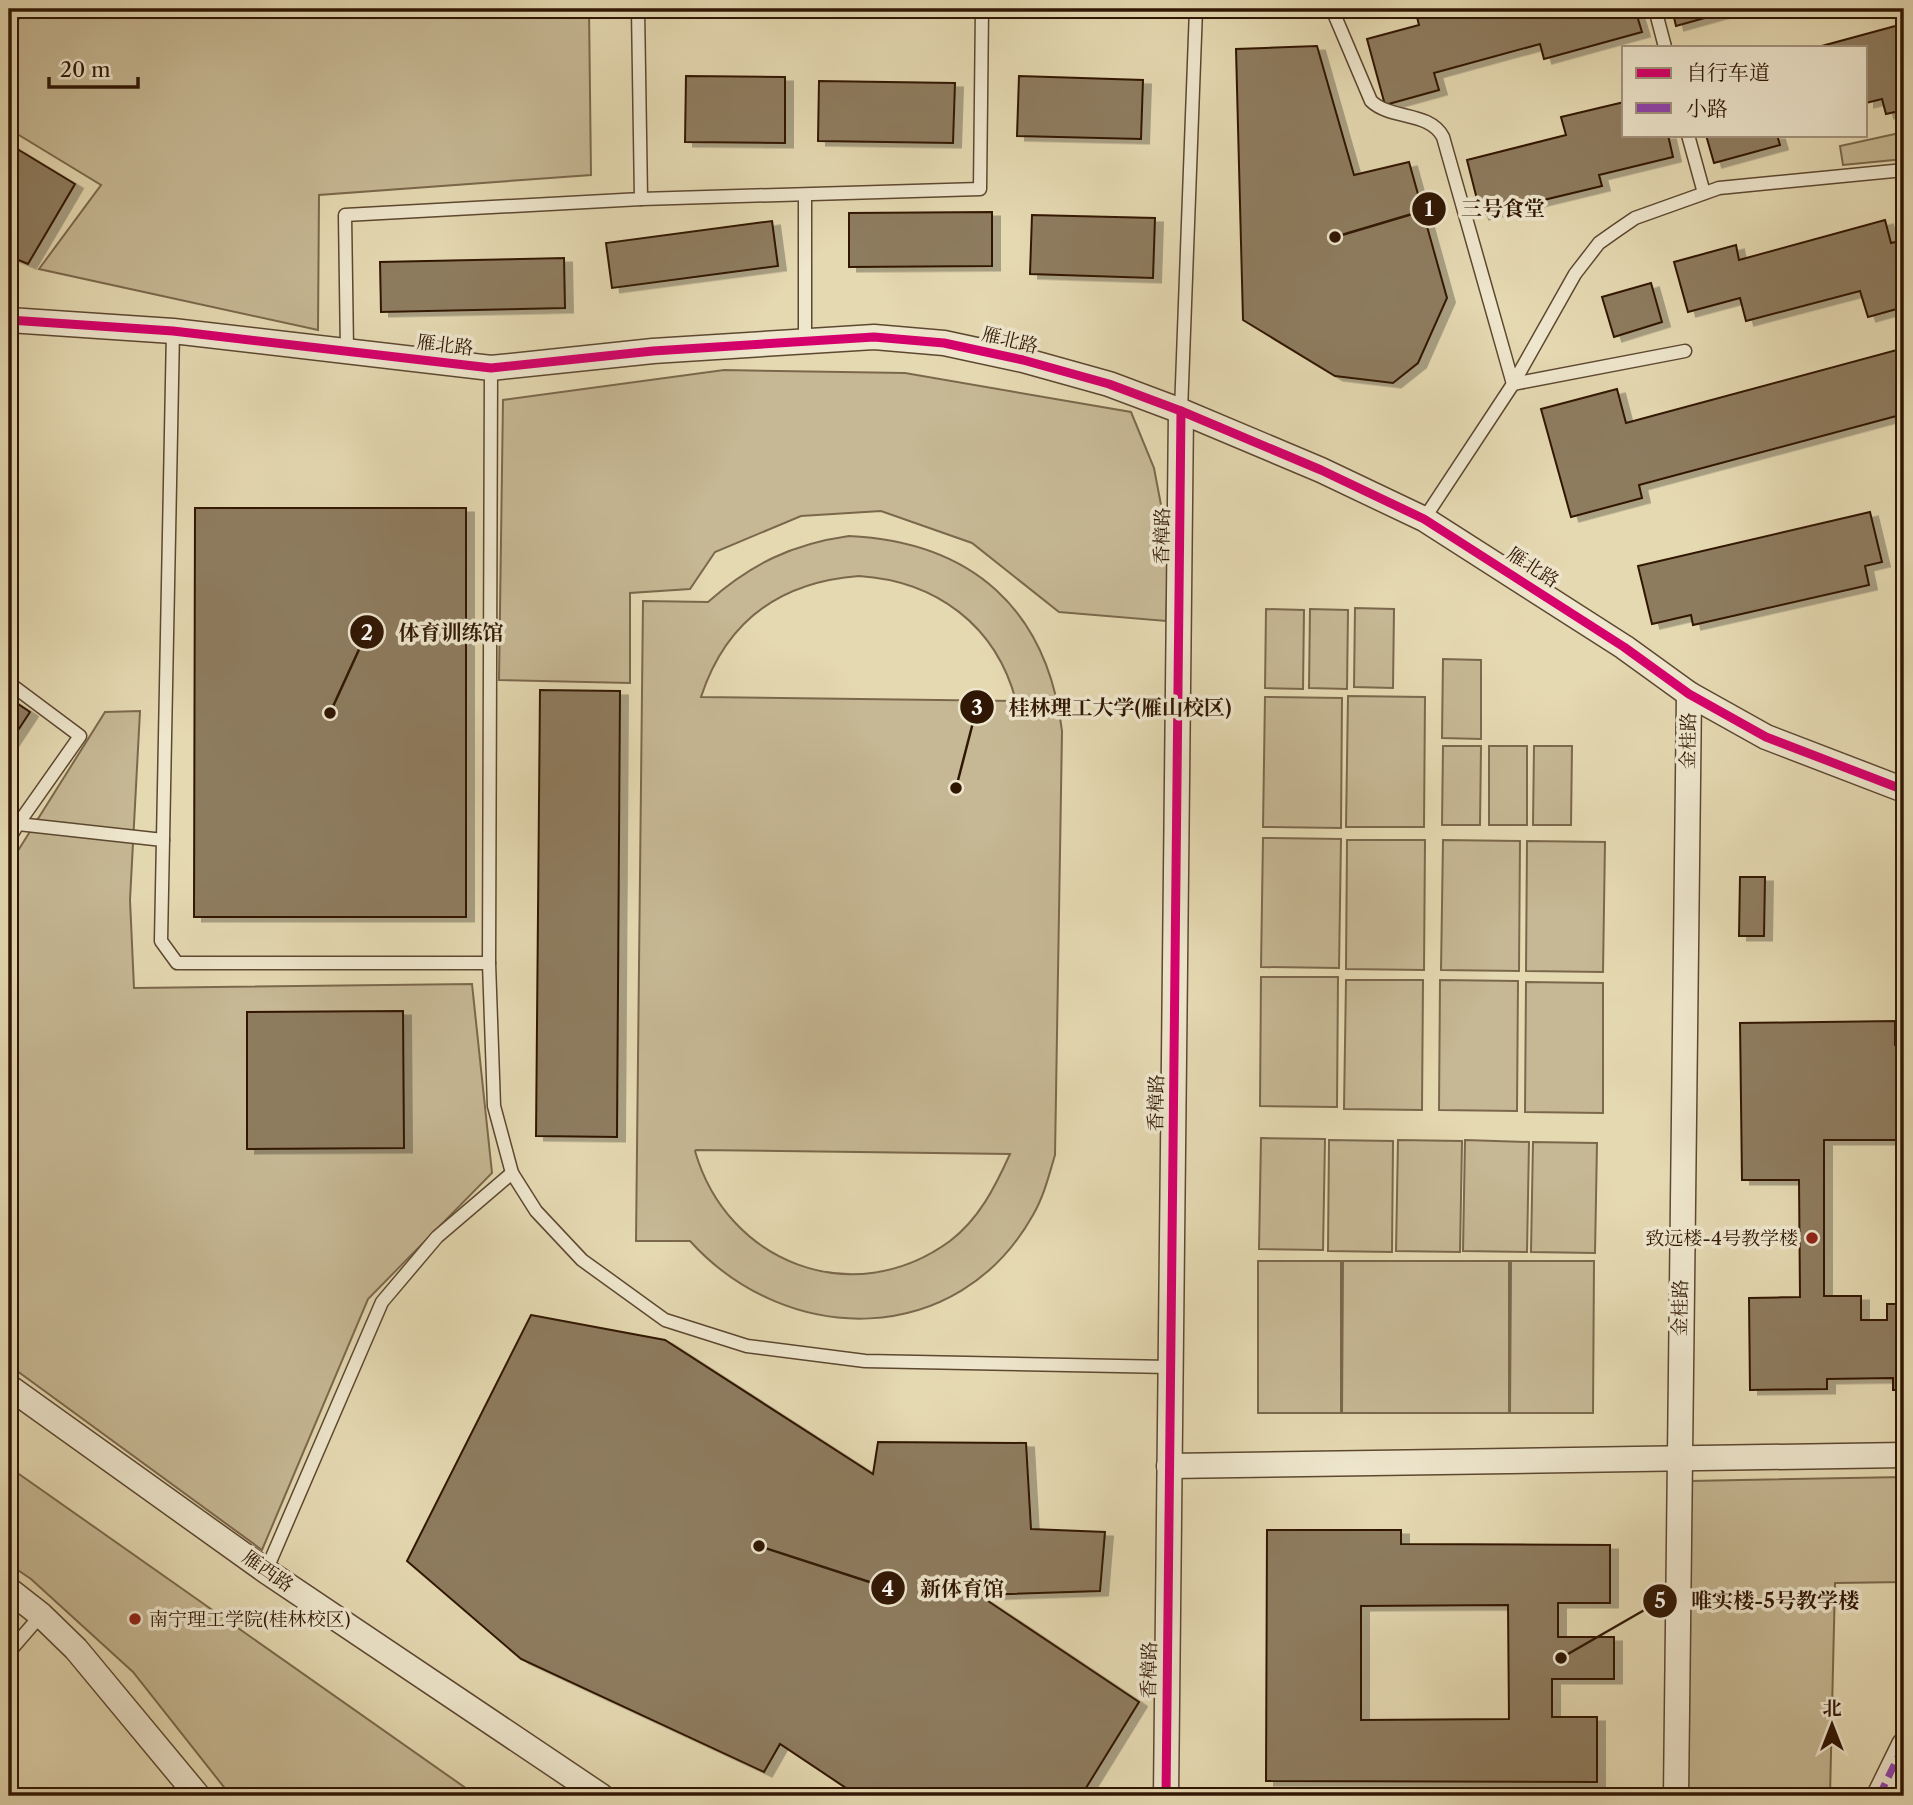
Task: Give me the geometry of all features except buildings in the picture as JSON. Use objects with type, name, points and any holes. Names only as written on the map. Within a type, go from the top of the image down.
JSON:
[{"type":"street","name":"雁北路","points":[[9,320],[173,331],[491,368],[653,351],[874,337],[944,343],[1109,384],[1321,470],[1424,519],[1625,647],[1689,695],[1766,737],[1904,790]]},
{"type":"street","name":"香樟路","points":[[1166,1796],[1181,411]]},
{"type":"street","name":"金桂路","points":[[1676,1796],[1677,1461],[1689,695]]},
{"type":"street","name":"雁西路","points":[[9,1387],[265,1571],[601,1796]]},
{"type":"street","points":[[1169,1465],[1677,1461],[1904,1455]]},
{"type":"street","points":[[9,1590],[41,1615],[76,1649],[193,1793]]},
{"type":"street","points":[[1879,1796],[1904,1745]]},
{"type":"lane","points":[[638,9],[641,199]]},
{"type":"lane","points":[[347,351],[345,215],[641,199],[980,190],[982,9]]},
{"type":"lane","points":[[1181,411],[1196,9]]},
{"type":"lane","points":[[1332,9],[1371,101],[1380,108],[1428,122],[1438,129],[1443,137],[1513,384]]},
{"type":"lane","points":[[1655,9],[1665,46]]},
{"type":"lane","points":[[1688,136],[1704,193]]},
{"type":"lane","points":[[1424,519],[1513,384],[1575,274],[1600,243],[1635,218],[1719,188],[1904,170]]},
{"type":"lane","points":[[805,195],[805,341]]},
{"type":"lane","points":[[173,331],[161,941],[169,956],[177,963],[489,963]]},
{"type":"lane","points":[[1513,384],[1685,351]]},
{"type":"lane","points":[[491,368],[489,963],[494,1106],[512,1172],[536,1211],[582,1260],[665,1320],[747,1346],[865,1361],[1170,1367]]},
{"type":"lane","points":[[9,683],[80,736],[9,839]]},
{"type":"lane","points":[[18,824],[163,840]]},
{"type":"lane","points":[[265,1571],[382,1302],[437,1237],[512,1172]]},
{"type":"lane","points":[[9,1652],[41,1615]]},
{"type":"shaded area","points":[[33,9],[589,9],[591,175],[319,195],[318,330],[39,269],[101,185],[9,129],[9,26]]},
{"type":"shaded area","points":[[1904,132],[1904,159],[1843,165],[1840,146]]},
{"type":"shaded area","points":[[724,370],[905,373],[1131,412],[1154,468],[1169,547],[1166,621],[1059,612],[972,543],[881,511],[801,516],[715,552],[690,589],[630,593],[630,683],[499,680],[503,400]]},
{"type":"shaded area","points":[[849,536],[893,541],[932,552],[966,568],[996,590],[1020,617],[1040,650],[1054,688],[1062,731],[1055,1155],[1046,1185],[1033,1215],[1001,1259],[961,1291],[917,1310],[870,1318],[821,1315],[774,1301],[730,1276],[690,1241],[636,1241],[643,601],[708,602],[740,577],[773,558],[809,544]],"holes":[[[859,576],[913,587],[959,612],[978,629],[994,650],[1007,674],[1016,701],[701,697],[725,647],[741,627],[760,610],[804,587]],[[696,1150],[1010,1154],[978,1213],[950,1241],[913,1262],[874,1273],[835,1273],[798,1265],[764,1247],[735,1222],[711,1190]]]},
{"type":"shaded area","points":[[1355,608],[1394,609],[1393,688],[1354,687]]},
{"type":"shaded area","points":[[1266,609],[1304,610],[1303,689],[1265,688]]},
{"type":"shaded area","points":[[1310,609],[1348,610],[1347,689],[1309,688]]},
{"type":"shaded area","points":[[1443,659],[1481,660],[1481,739],[1442,738]]},
{"type":"shaded area","points":[[1348,696],[1425,697],[1424,827],[1346,827]]},
{"type":"shaded area","points":[[1265,697],[1342,698],[1341,828],[1263,827]]},
{"type":"shaded area","points":[[140,711],[130,900],[134,988],[472,984],[492,1173],[368,1299],[262,1550],[9,1365],[9,865],[105,712]]},
{"type":"shaded area","points":[[1443,746],[1481,746],[1480,825],[1442,825]]},
{"type":"shaded area","points":[[1489,746],[1527,746],[1527,825],[1489,825]]},
{"type":"shaded area","points":[[1534,746],[1572,746],[1571,825],[1533,825]]},
{"type":"shaded area","points":[[1263,838],[1341,839],[1339,968],[1261,967]]},
{"type":"shaded area","points":[[1347,840],[1425,840],[1424,970],[1346,969]]},
{"type":"shaded area","points":[[1443,840],[1520,841],[1519,971],[1441,970]]},
{"type":"shaded area","points":[[1527,841],[1605,842],[1603,972],[1526,971]]},
{"type":"shaded area","points":[[1261,977],[1338,977],[1337,1107],[1260,1106]]},
{"type":"shaded area","points":[[1346,980],[1423,980],[1422,1110],[1344,1109]]},
{"type":"shaded area","points":[[1440,980],[1518,981],[1517,1111],[1439,1110]]},
{"type":"shaded area","points":[[1526,982],[1603,983],[1603,1113],[1525,1112]]},
{"type":"shaded area","points":[[1261,1138],[1325,1139],[1323,1250],[1259,1249]]},
{"type":"shaded area","points":[[1329,1140],[1393,1141],[1392,1252],[1328,1251]]},
{"type":"shaded area","points":[[1398,1140],[1462,1141],[1460,1252],[1396,1251]]},
{"type":"shaded area","points":[[1465,1140],[1529,1142],[1527,1252],[1463,1251]]},
{"type":"shaded area","points":[[1533,1142],[1597,1143],[1595,1253],[1531,1252]]},
{"type":"shaded area","points":[[1258,1261],[1341,1261],[1341,1413],[1258,1413]]},
{"type":"shaded area","points":[[1343,1261],[1509,1261],[1509,1413],[1342,1413]]},
{"type":"shaded area","points":[[1511,1261],[1594,1261],[1593,1413],[1510,1413]]},
{"type":"shaded area","points":[[9,1467],[477,1796],[231,1796],[133,1672],[31,1579],[9,1564]]},
{"type":"shaded area","points":[[1904,1477],[1904,1582],[1835,1583],[1830,1796],[1685,1796],[1690,1481]]},
{"type":"marked path","points":[[1879,1796],[1904,1745]]},
{"type":"cycle path","points":[[9,320],[173,331],[491,368],[653,351],[874,337],[944,343],[1023,360],[1109,384],[1181,411],[1321,470],[1424,519],[1624,647],[1689,694],[1766,737],[1904,790]]},
{"type":"cycle path","points":[[1166,1796],[1181,411]]},
{"type":"place","name":"三号食堂","points":[[1335,237]]},
{"type":"place","name":"体育训练馆","points":[[330,713]]},
{"type":"place","name":"桂林理工大学(雁山校区)","points":[[956,788]]},
{"type":"place","name":"致远楼-4号教学楼","points":[[1812,1238]]},
{"type":"place","name":"新体育馆","points":[[759,1546]]},
{"type":"place","name":"南宁理工学院(桂林校区)","points":[[135,1619]]},
{"type":"place","name":"唯实楼-5号教学楼","points":[[1561,1658]]}]
